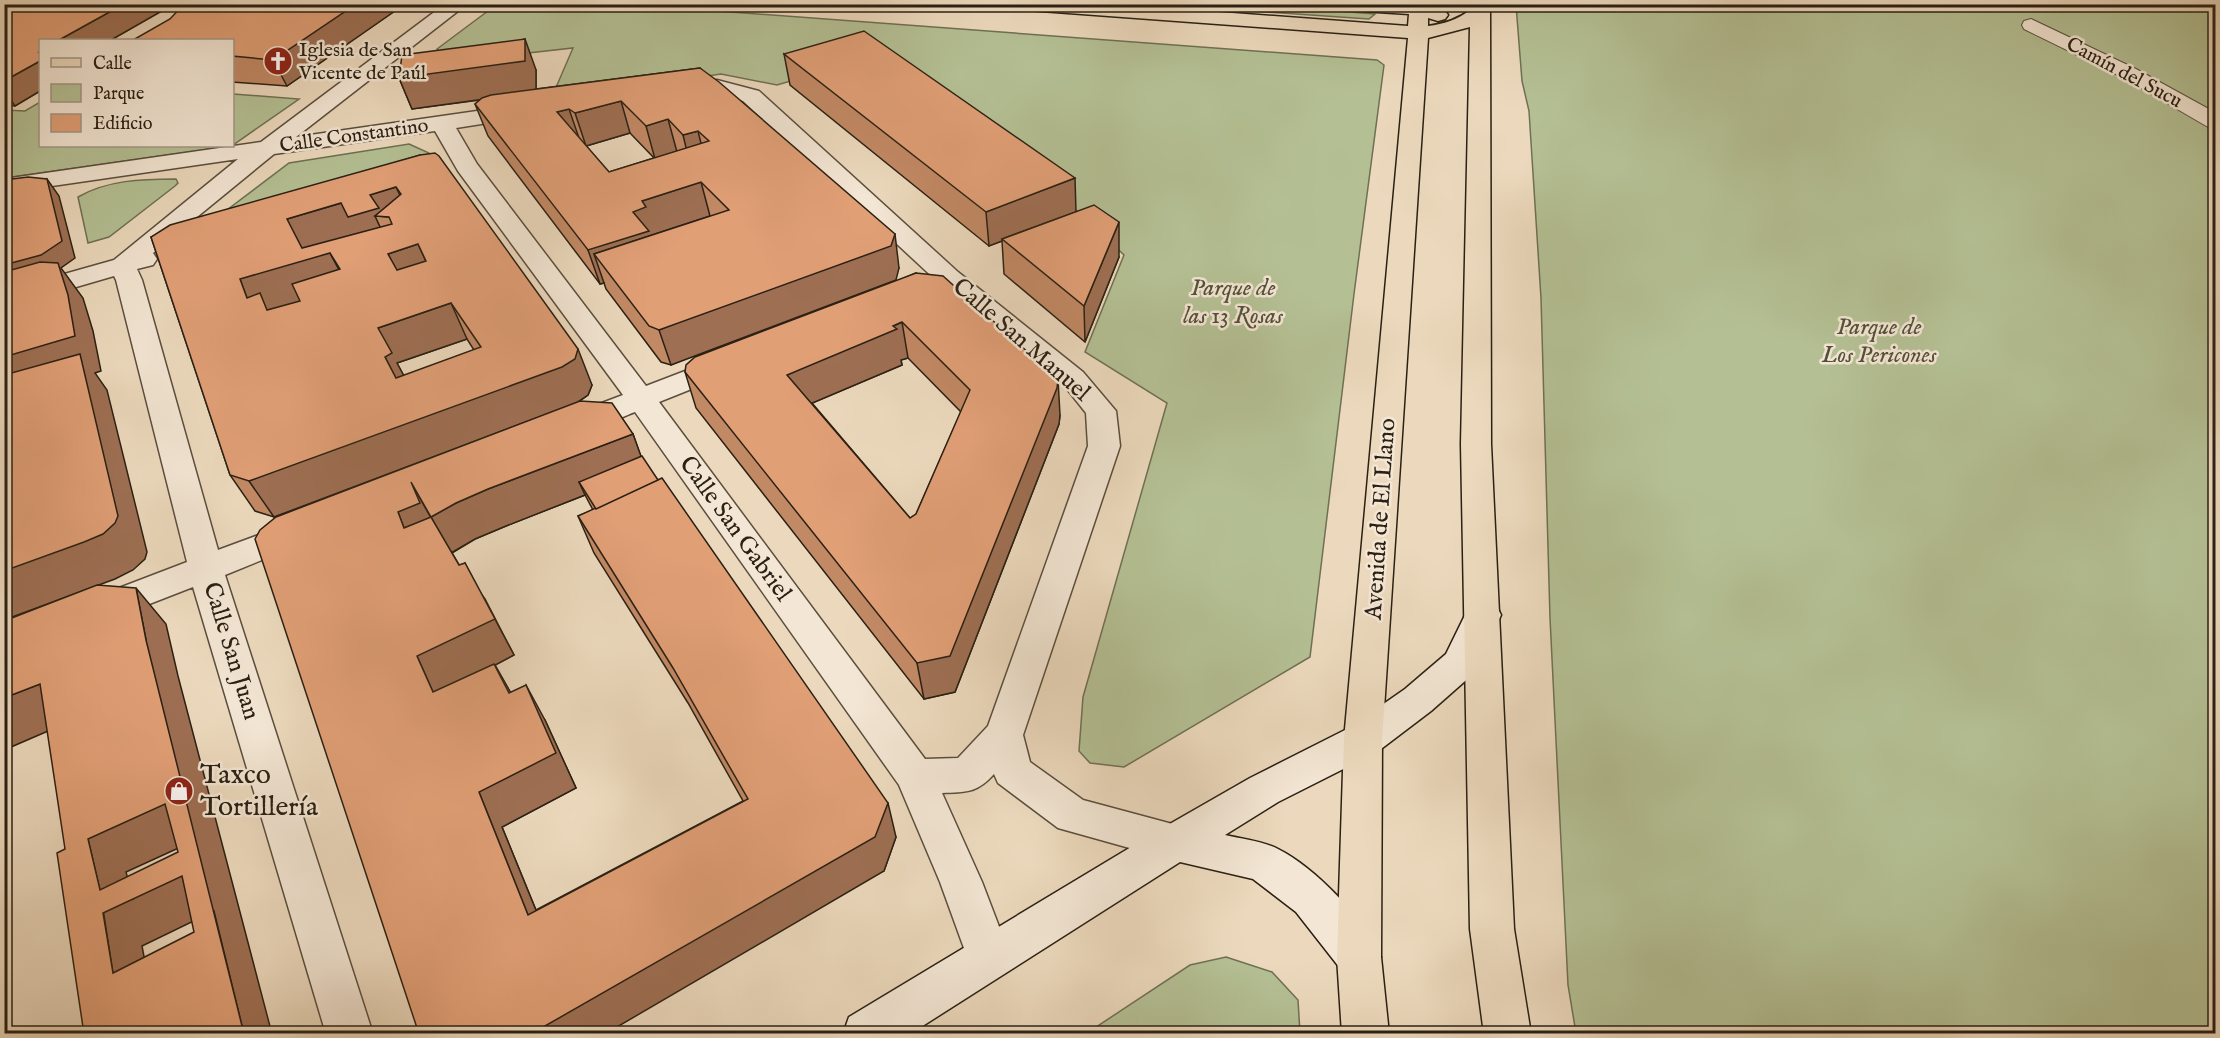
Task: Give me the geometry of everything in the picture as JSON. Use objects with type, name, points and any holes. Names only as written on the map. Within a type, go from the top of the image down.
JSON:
[{"type":"main road","points":[[1027,4],[1418,16]]},
{"type":"main road","points":[[1345,4],[1418,16],[1445,31],[1462,24],[1480,8]]},
{"type":"main road","points":[[1480,8],[1476,444],[1492,929],[1508,1034]]},
{"type":"main road","name":"Avenida de El Llano","points":[[1366,1034],[1359,957],[1363,740],[1418,16]]},
{"type":"main road","points":[[1462,24],[1468,27],[1480,44]]},
{"type":"street","points":[[122,266],[267,148],[458,4]]},
{"type":"street","name":"Calle San Manuel","points":[[658,92],[704,85],[732,87],[751,96],[936,283],[1073,378],[1101,411],[1104,446],[1004,735],[968,775],[915,776]]},
{"type":"street","name":"Calle Constantino","points":[[4,186],[544,108]]},
{"type":"street","name":"Calle San Gabriel","points":[[442,123],[456,169],[640,398],[915,776],[961,882],[989,958]]},
{"type":"street","points":[[4,300],[185,245]]},
{"type":"street","name":"Calle San Juan","points":[[122,266],[129,280],[206,568],[350,1034]]},
{"type":"street","points":[[551,433],[750,355]]},
{"type":"street","points":[[67,623],[328,520]]},
{"type":"street","points":[[866,1034],[1176,842],[1264,790],[1363,740],[1418,700],[1460,663],[1483,615]]},
{"type":"street","points":[[1004,735],[1012,771],[1072,815],[1264,863],[1311,898],[1359,957]]},
{"type":"lane","name":"Camín del Sucu","points":[[2031,25],[2129,73],[2216,122]]},
{"type":"green space","name":"Parque de las 13 Rosas","points":[[623,4],[1377,60],[1384,65],[1310,657],[1124,767],[1090,763],[1079,751],[1083,697],[1167,403],[1085,352],[1124,255],[1081,214],[870,58],[777,85],[721,74],[551,99],[573,48],[449,62],[437,49],[496,5]]},
{"type":"green space","points":[[1162,5],[1259,5],[1375,14],[1369,19]]},
{"type":"green space","name":"Parque de Los Pericones","points":[[1516,5],[2215,5],[2215,1033],[1576,1033],[1568,985],[1550,618],[1541,298],[1529,111],[1522,81]]},
{"type":"green space","points":[[234,94],[299,99],[234,144]]},
{"type":"green space","points":[[39,103],[39,147],[224,147],[5,178],[5,110],[25,111]]},
{"type":"green space","points":[[409,144],[429,153],[432,161],[207,225],[289,163]]},
{"type":"green space","points":[[176,179],[178,183],[175,186],[109,237],[88,243],[78,197],[113,184],[138,180]]},
{"type":"green space","points":[[1226,957],[1272,972],[1298,1000],[1300,1033],[1087,1033],[1190,965]]},
{"type":"building","points":[[4,4],[124,4],[61,39],[39,39],[39,62],[4,81]]},
{"type":"building","points":[[184,4],[356,4],[273,60],[234,56],[234,39],[135,39],[170,19]]},
{"type":"building","points":[[864,31],[1075,178],[986,212],[784,54]]},
{"type":"building","points":[[525,39],[525,61],[399,78],[402,55]]},
{"type":"building","points":[[700,68],[895,234],[891,246],[659,330],[649,326],[594,254],[729,210],[701,182],[642,201],[646,207],[633,212],[649,231],[588,250],[475,104],[491,95]],"holes":[[[621,101],[646,126],[668,119],[683,135],[698,131],[709,141],[609,172],[557,112],[569,109],[575,113]]]},
{"type":"building","points":[[435,153],[439,156],[578,349],[575,359],[562,367],[249,481],[230,475],[151,237],[170,225],[420,155]],"holes":[[[396,187],[401,194],[375,216],[389,217],[392,224],[302,248],[287,219],[341,203],[348,217],[379,208],[370,195]],[[418,244],[426,261],[397,270],[388,254]],[[330,253],[340,269],[292,284],[300,301],[267,310],[260,293],[247,298],[240,279]],[[451,303],[481,347],[396,378],[385,357],[392,353],[378,328]]]},
{"type":"building","points":[[28,177],[47,179],[62,241],[41,255],[4,265],[4,180]]},
{"type":"building","points":[[1094,205],[1119,222],[1084,306],[1002,239]]},
{"type":"building","points":[[40,262],[58,263],[68,295],[75,336],[4,357],[4,272]]},
{"type":"building","points":[[916,273],[943,276],[1058,379],[1057,388],[950,656],[917,663],[685,372],[686,365],[695,357]],"holes":[[[902,322],[970,390],[916,514],[910,518],[787,375],[897,329],[893,326]]]},
{"type":"building","points":[[80,354],[118,516],[115,523],[103,534],[4,571],[4,375]]},
{"type":"building","points":[[580,401],[612,403],[633,434],[488,489],[431,517],[459,565],[465,563],[495,619],[417,656],[433,692],[494,664],[509,693],[526,685],[556,753],[479,792],[528,915],[748,799],[673,668],[578,516],[662,478],[888,803],[875,837],[531,1034],[419,1034],[255,539],[260,530],[276,517]],"holes":[[[411,482],[431,517],[404,528],[398,512],[420,503]]]},
{"type":"building","points":[[642,456],[658,480],[596,509],[579,482]]},
{"type":"building","points":[[97,585],[136,588],[146,640],[244,1034],[84,1034],[57,853],[65,849],[40,684],[4,698],[4,621]],"holes":[[[165,804],[178,852],[100,890],[88,839]],[[182,876],[194,932],[113,973],[103,913]]]},
{"type":"place","name":"Iglesia de San Vicente de Paúl","points":[[278,61]]},
{"type":"place","name":"Taxco Tortillería","points":[[179,791]]}]
